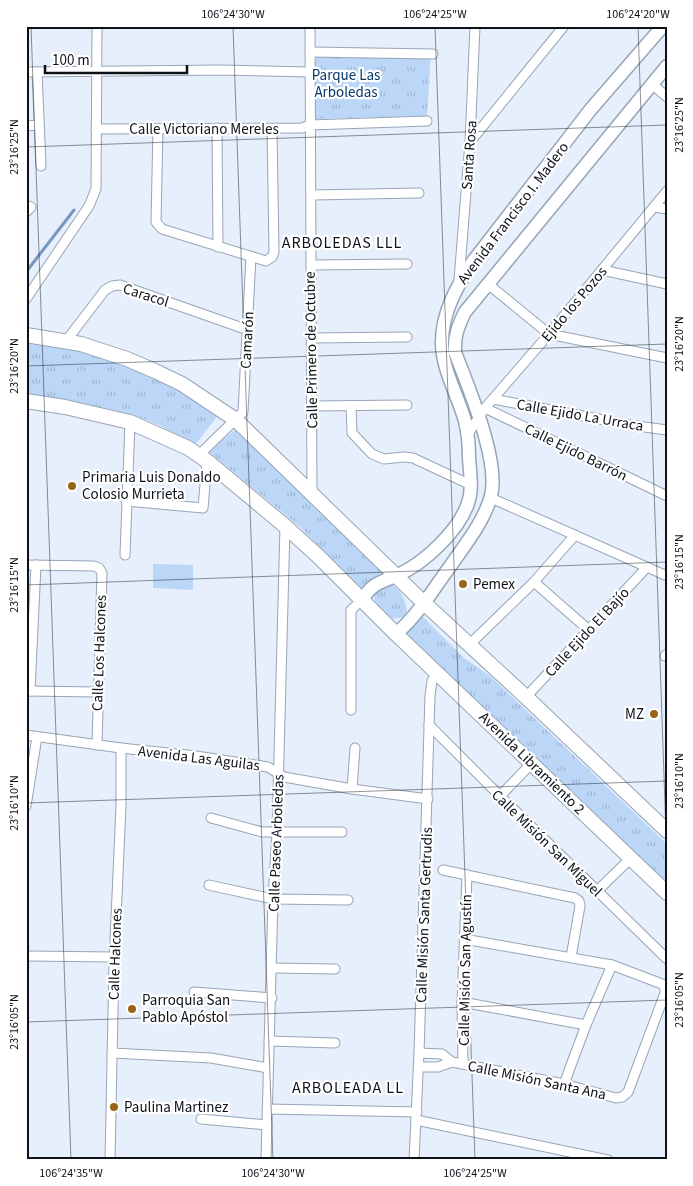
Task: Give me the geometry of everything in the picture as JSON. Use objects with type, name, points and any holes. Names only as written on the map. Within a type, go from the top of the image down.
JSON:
[{"type":"main road","points":[[26,335],[66,341],[97,349],[156,371],[182,384],[236,420],[424,603],[470,644],[667,831]]},
{"type":"main road","name":"Avenida Libramiento 2","points":[[26,401],[56,405],[130,422],[188,448],[203,458],[285,526],[319,557],[396,634],[667,893]]},
{"type":"street","points":[[26,299],[89,206],[96,189],[97,26]]},
{"type":"street","name":"Calle Primero de Octubre","points":[[310,26],[312,493]]},
{"type":"street","name":"Santa Rosa","points":[[459,284],[470,142],[475,26]]},
{"type":"street","points":[[470,142],[564,26]]},
{"type":"street","name":"Avenida Francisco I. Madero","points":[[397,576],[416,565],[443,541],[457,524],[469,501],[471,485],[468,434],[444,358],[442,344],[447,310],[459,284],[471,264],[592,109],[663,26]]},
{"type":"street","points":[[310,52],[433,54]]},
{"type":"street","name":"Avenida Francisco I. Madero","points":[[424,603],[473,533],[491,498],[493,477],[482,412],[455,352],[454,342],[457,327],[464,312],[667,66]]},
{"type":"street","points":[[26,72],[221,70],[310,72]]},
{"type":"street","points":[[37,72],[41,166]]},
{"type":"street","points":[[652,84],[667,97]]},
{"type":"street","name":"Calle Victoriano Mereles","points":[[96,129],[302,128],[310,125],[427,121]]},
{"type":"street","points":[[26,126],[39,126]]},
{"type":"street","points":[[217,128],[218,247]]},
{"type":"street","points":[[158,129],[156,222],[162,229],[266,261],[272,257],[274,252],[272,128]]},
{"type":"street","name":"Ejido los Pozos","points":[[468,434],[482,412],[667,191]]},
{"type":"street","points":[[312,195],[419,193]]},
{"type":"street","points":[[26,205],[31,207],[26,212]]},
{"type":"street","points":[[654,207],[667,209]]},
{"type":"street","name":"Camarón","points":[[236,420],[243,412],[251,256]]},
{"type":"street","points":[[311,265],[407,264]]},
{"type":"street","points":[[602,270],[667,284]]},
{"type":"street","points":[[488,284],[549,334],[667,358]]},
{"type":"street","name":"Caracol","points":[[66,341],[105,290],[112,286],[120,285],[248,330]]},
{"type":"street","points":[[311,338],[407,337]]},
{"type":"street","name":"Calle Ejido La Urraca","points":[[493,399],[630,425],[667,430]]},
{"type":"street","points":[[312,406],[407,405]]},
{"type":"street","points":[[351,406],[352,433],[372,454],[384,459],[413,458],[471,485]]},
{"type":"street","name":"Calle Ejido Barrón","points":[[482,412],[667,496]]},
{"type":"street","points":[[126,501],[203,508],[203,458],[236,420]]},
{"type":"street","points":[[125,555],[130,422]]},
{"type":"street","points":[[491,498],[667,576]]},
{"type":"street","name":"Calle Paseo Arboledas","points":[[266,1160],[285,526]]},
{"type":"street","points":[[470,644],[534,582],[575,534]]},
{"type":"street","points":[[31,565],[28,691],[98,692]]},
{"type":"street","name":"Calle Los Halcones","points":[[31,565],[94,566],[99,568],[102,573],[96,744]]},
{"type":"street","name":"Calle Ejido El Bajío","points":[[526,697],[590,631],[647,567]]},
{"type":"street","points":[[351,710],[351,610],[362,600],[367,591],[376,584],[397,576]]},
{"type":"street","points":[[534,582],[590,631]]},
{"type":"street","points":[[396,634],[415,617],[424,603]]},
{"type":"street","name":"Calle Misión Santa Gertrudis","points":[[414,1160],[419,1067],[430,696],[432,680],[438,673]]},
{"type":"street","name":"Calle Misión San Miguel","points":[[429,725],[667,959]]},
{"type":"street","name":"Avenida Las Aguilas","points":[[26,735],[268,766],[284,778],[352,790],[428,799]]},
{"type":"street","points":[[26,806],[37,737]]},
{"type":"street","name":"Calle Halcones","points":[[110,1160],[114,957],[122,806],[121,748]]},
{"type":"street","points":[[352,790],[355,748]]},
{"type":"street","points":[[500,796],[532,763]]},
{"type":"street","points":[[211,818],[262,832],[342,832]]},
{"type":"street","points":[[596,891],[631,858]]},
{"type":"street","points":[[443,870],[575,898],[579,901],[571,957]]},
{"type":"street","name":"Calle Misión San Agustín","points":[[464,1064],[462,1002],[467,875]]},
{"type":"street","points":[[209,885],[273,900],[348,900]]},
{"type":"street","points":[[464,939],[612,965],[586,1025],[564,1084]]},
{"type":"street","points":[[26,956],[114,957]]},
{"type":"street","name":"Calle Misión Santa Ana","points":[[419,1067],[438,1067],[452,1062],[564,1084],[616,1098],[622,1097],[628,1092],[665,993],[665,988],[662,984],[612,965]]},
{"type":"street","points":[[272,968],[336,969]]},
{"type":"street","points":[[194,992],[272,998]]},
{"type":"street","points":[[462,1002],[586,1025]]},
{"type":"street","points":[[269,1041],[335,1043]]},
{"type":"street","points":[[112,1053],[211,1058],[268,1068]]},
{"type":"street","name":"Calle Misión Santa Ana","points":[[419,1053],[442,1054],[452,1062]]},
{"type":"street","points":[[267,1109],[417,1116],[608,1160]]},
{"type":"street","points":[[201,1119],[267,1125]]},
{"type":"green space","name":"Parque Las Arboledas","points":[[310,47],[431,51],[427,116],[310,119]]},
{"type":"green space","points":[[26,341],[102,355],[156,375],[219,414],[195,445],[160,426],[133,415],[88,404],[26,394]]},
{"type":"green space","points":[[236,429],[388,575],[363,591],[300,527],[208,451]]},
{"type":"green space","points":[[153,564],[193,565],[193,590],[153,588]]},
{"type":"green space","points":[[391,584],[404,599],[407,612],[403,617],[393,619],[382,611],[375,601],[374,592]]},
{"type":"green space","points":[[422,616],[464,658],[490,676],[667,844],[667,889],[455,685],[406,633]]},
{"type":"waterway","points":[[26,272],[74,210]]},
{"type":"place","name":"Primaria Luis Donaldo Colosio Murrieta","points":[[72,486]]},
{"type":"place","name":"Pemex","points":[[463,584]]},
{"type":"place","name":"MZ","points":[[654,714]]},
{"type":"place","name":"Parroquia San Pablo Apóstol","points":[[132,1009]]},
{"type":"place","name":"Paulina Martinez","points":[[114,1107]]},
{"type":"district","name":"ARBOLEDAS LLL","points":[[342,242]]},
{"type":"district","name":"ARBOLEADA LL","points":[[348,1087]]}]
